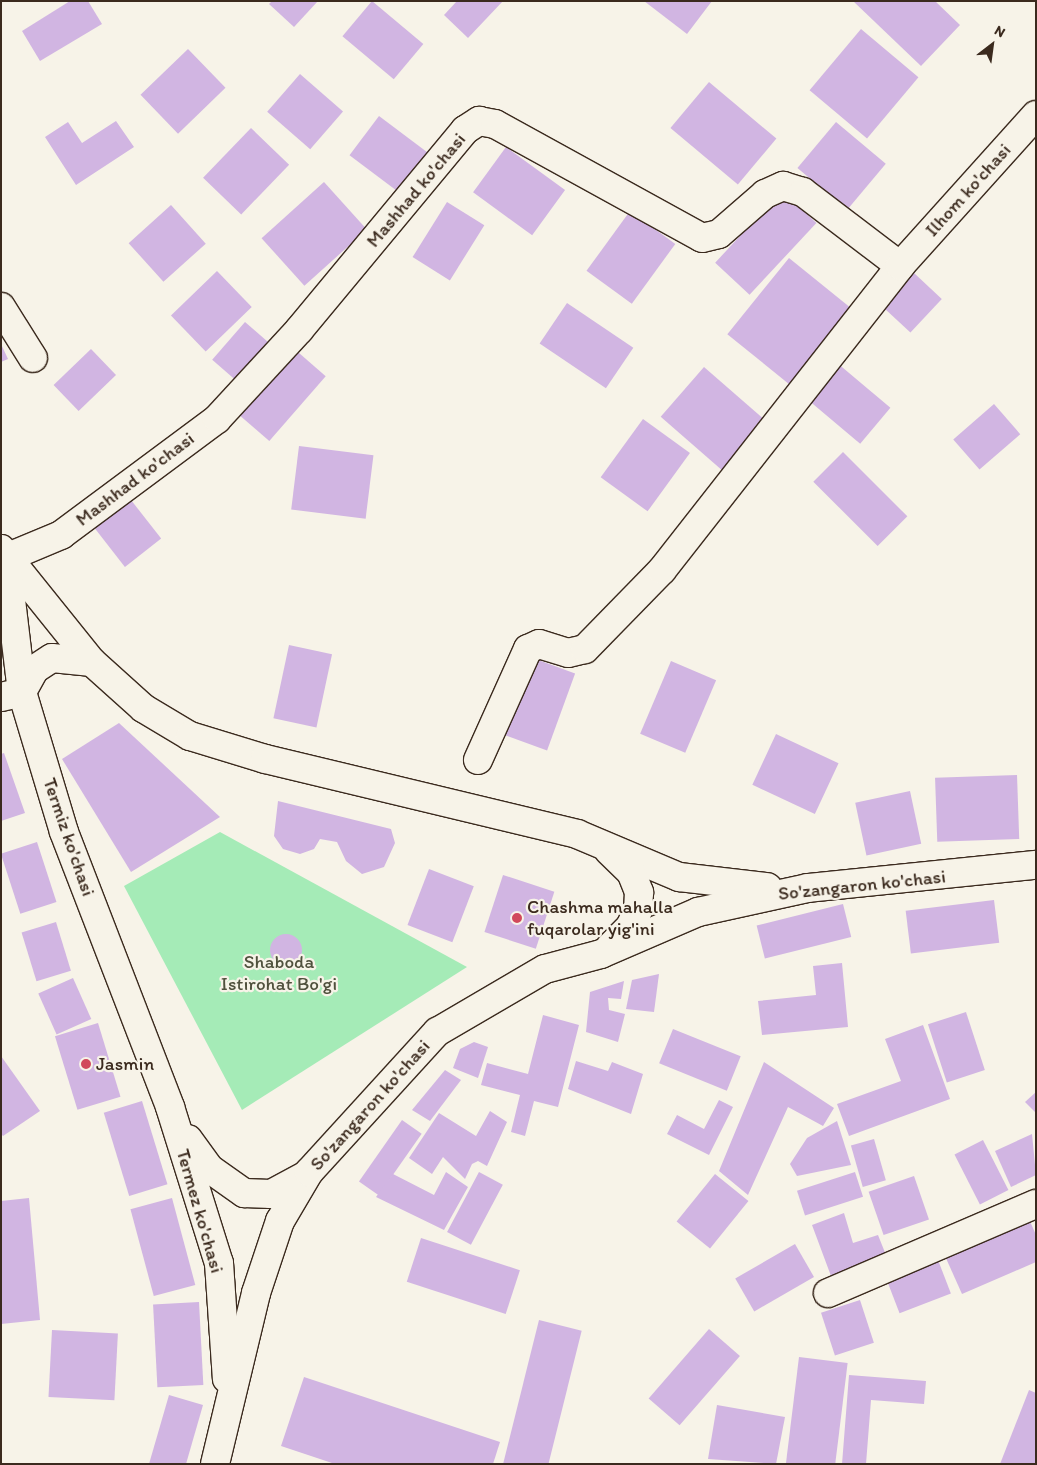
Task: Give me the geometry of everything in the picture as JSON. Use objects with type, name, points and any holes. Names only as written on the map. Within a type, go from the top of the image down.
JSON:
[{"type":"main road","name":"Ilhom ko'chasi","points":[[478,760],[528,649],[540,644],[568,653],[585,650],[643,590],[900,266],[1036,115]]},
{"type":"main road","name":"Mashhad ko'chasi","points":[[3,554],[61,535],[217,418],[299,330],[465,130],[479,121],[495,124],[702,238],[719,234],[765,194],[783,186],[803,192],[900,266]]},
{"type":"main road","points":[[1,307],[33,358]]},
{"type":"main road","points":[[3,554],[92,662],[143,708],[190,736],[218,746],[577,834],[679,877],[742,886],[808,888]]},
{"type":"main road","name":"Termiz ko'chasi","points":[[3,554],[12,695],[170,1107]]},
{"type":"main road","points":[[12,695],[35,669],[52,658],[92,662]]},
{"type":"main road","points":[[577,834],[616,856],[631,872],[639,892],[638,910],[630,927],[601,954]]},
{"type":"main road","name":"So'zangaron ko'chasi","points":[[229,1406],[280,1221],[309,1172],[437,1032],[545,969],[601,954],[698,912],[808,888],[1036,865]]},
{"type":"main road","points":[[170,1107],[210,1169],[244,1193],[271,1194],[309,1172]]},
{"type":"main road","name":"Termez ko'chasi","points":[[170,1107],[219,1264],[229,1406]]},
{"type":"main road","points":[[828,1293],[1036,1204]]},
{"type":"main road","points":[[215,1464],[229,1406]]},
{"type":"green space","name":"Shaboda Istirohat Bo'gi","points":[[220,832],[467,967],[242,1110],[124,886]]},
{"type":"building","points":[[70,1],[88,1],[102,24],[40,61],[22,31]]},
{"type":"building","points":[[272,1],[318,1],[294,27],[269,4]]},
{"type":"building","points":[[372,1],[423,44],[394,79],[342,36]]},
{"type":"building","points":[[457,1],[503,1],[468,38],[444,15]]},
{"type":"building","points":[[644,1],[712,1],[687,34]]},
{"type":"building","points":[[853,1],[935,1],[960,25],[921,66]]},
{"type":"building","points":[[861,29],[918,77],[867,138],[810,90]]},
{"type":"building","points":[[188,49],[226,88],[178,134],[141,95]]},
{"type":"building","points":[[300,74],[343,111],[310,149],[267,112]]},
{"type":"building","points":[[709,82],[776,139],[738,185],[670,128]]},
{"type":"building","points":[[379,116],[431,155],[401,194],[350,155]]},
{"type":"building","points":[[116,121],[134,147],[76,185],[45,137],[68,122],[82,143]]},
{"type":"building","points":[[836,122],[886,164],[847,210],[797,168]]},
{"type":"building","points":[[251,128],[289,165],[241,214],[203,178]]},
{"type":"building","points":[[506,147],[565,190],[532,235],[473,192]]},
{"type":"building","points":[[324,182],[367,230],[304,286],[262,238]]},
{"type":"building","points":[[782,191],[816,223],[750,295],[715,263]]},
{"type":"building","points":[[447,202],[484,225],[450,280],[413,257]]},
{"type":"building","points":[[171,205],[206,244],[163,282],[129,243]]},
{"type":"building","points":[[630,211],[675,244],[632,304],[587,271]]},
{"type":"building","points":[[789,258],[853,310],[791,386],[727,334]]},
{"type":"building","points":[[217,271],[252,307],[206,351],[171,315]]},
{"type":"building","points":[[914,273],[942,299],[910,333],[883,307]]},
{"type":"building","points":[[567,303],[633,348],[606,388],[540,344]]},
{"type":"building","points":[[245,322],[275,348],[242,386],[212,360]]},
{"type":"building","points":[[1,344],[8,359],[1,362]]},
{"type":"building","points":[[291,346],[326,376],[269,441],[235,411]]},
{"type":"building","points":[[91,349],[116,375],[79,411],[54,385]]},
{"type":"building","points":[[836,362],[890,408],[860,444],[806,398]]},
{"type":"building","points":[[704,367],[770,424],[726,474],[661,417]]},
{"type":"building","points":[[994,404],[1020,434],[979,470],[953,439]]},
{"type":"building","points":[[643,419],[690,453],[648,511],[601,477]]},
{"type":"building","points":[[299,446],[373,455],[366,519],[291,510]]},
{"type":"building","points":[[843,452],[907,516],[878,546],[813,482]]},
{"type":"building","points":[[131,500],[161,539],[125,567],[95,528]]},
{"type":"building","points":[[289,645],[332,654],[316,728],[273,718]]},
{"type":"building","points":[[530,657],[575,673],[547,750],[502,734]]},
{"type":"building","points":[[671,661],[716,680],[685,753],[640,734]]},
{"type":"building","points":[[119,723],[220,817],[131,872],[62,759]]},
{"type":"building","points":[[776,734],[839,763],[815,814],[752,785]]},
{"type":"building","points":[[4,753],[25,813],[1,821],[1,754]]},
{"type":"building","points":[[1017,775],[1019,839],[937,842],[935,778]]},
{"type":"building","points":[[910,791],[921,844],[866,855],[855,803]]},
{"type":"building","points":[[278,801],[391,829],[395,843],[384,867],[362,874],[346,861],[337,842],[320,839],[314,849],[300,854],[283,849],[274,836]]},
{"type":"building","points":[[37,842],[56,902],[20,914],[1,854]]},
{"type":"building","points":[[429,869],[474,886],[452,942],[407,925]]},
{"type":"building","points":[[503,875],[554,892],[536,949],[484,932]]},
{"type":"building","points":[[994,900],[999,943],[911,954],[906,911]]},
{"type":"building","points":[[843,904],[851,937],[765,959],[757,926]]},
{"type":"building","points":[[56,922],[71,971],[36,981],[22,933]]},
{"type":"building","points":[[286,934],[292,935],[297,939],[301,944],[301,956],[297,961],[292,965],[286,966],[280,965],[275,961],[271,956],[270,950],[271,944],[275,939],[280,935]]},
{"type":"building","points":[[842,963],[848,1027],[762,1035],[758,1001],[816,995],[813,966]]},
{"type":"building","points":[[659,974],[654,1012],[626,1009],[632,980]]},
{"type":"building","points":[[73,978],[91,1019],[57,1035],[38,993]]},
{"type":"building","points":[[624,981],[621,999],[608,998],[609,1010],[625,1014],[618,1042],[586,1032],[590,992]]},
{"type":"building","points":[[966,1012],[985,1070],[947,1082],[928,1024]]},
{"type":"building","points":[[543,1015],[579,1025],[558,1107],[534,1101],[525,1136],[511,1132],[520,1095],[481,1085],[487,1063],[528,1074]]},
{"type":"building","points":[[98,1023],[121,1097],[77,1110],[55,1036]]},
{"type":"building","points":[[923,1025],[950,1099],[849,1136],[837,1104],[901,1081],[885,1039]]},
{"type":"building","points":[[673,1029],[741,1056],[727,1091],[659,1063]]},
{"type":"building","points":[[474,1042],[488,1047],[478,1078],[453,1068],[460,1049]]},
{"type":"building","points":[[1,1056],[40,1111],[3,1136],[1,1134]]},
{"type":"building","points":[[576,1061],[608,1071],[612,1062],[643,1074],[631,1114],[568,1089]]},
{"type":"building","points":[[764,1062],[834,1108],[823,1126],[788,1107],[748,1195],[719,1171]]},
{"type":"building","points":[[445,1070],[461,1080],[430,1121],[412,1110]]},
{"type":"building","points":[[1036,1092],[1036,1113],[1025,1102]]},
{"type":"building","points":[[719,1100],[733,1107],[709,1155],[667,1134],[677,1115],[704,1129]]},
{"type":"building","points":[[142,1101],[167,1184],[129,1196],[104,1113]]},
{"type":"building","points":[[490,1111],[507,1122],[487,1166],[478,1161],[472,1164],[465,1179],[443,1157],[432,1174],[409,1158],[439,1113],[476,1136]]},
{"type":"building","points":[[402,1120],[422,1134],[379,1195],[359,1181]]},
{"type":"building","points":[[837,1121],[851,1165],[797,1176],[790,1164],[807,1138]]},
{"type":"building","points":[[1032,1134],[1036,1175],[1011,1187],[995,1151]]},
{"type":"building","points":[[874,1139],[886,1180],[863,1187],[851,1146]]},
{"type":"building","points":[[983,1140],[1008,1190],[980,1204],[954,1155]]},
{"type":"building","points":[[446,1172],[468,1187],[444,1230],[376,1197],[393,1174],[434,1195]]},
{"type":"building","points":[[479,1172],[503,1185],[471,1245],[447,1232]]},
{"type":"building","points":[[855,1172],[863,1197],[805,1216],[797,1191]]},
{"type":"building","points":[[715,1174],[748,1201],[710,1248],[677,1221]]},
{"type":"building","points":[[914,1176],[929,1219],[884,1235],[869,1192]]},
{"type":"building","points":[[29,1198],[40,1320],[1,1324],[1,1201]]},
{"type":"building","points":[[172,1198],[195,1285],[154,1296],[130,1209]]},
{"type":"building","points":[[844,1213],[853,1243],[878,1235],[886,1255],[831,1276],[812,1225]]},
{"type":"building","points":[[1029,1219],[1036,1235],[1036,1262],[962,1294],[945,1256]]},
{"type":"building","points":[[421,1238],[520,1270],[506,1314],[407,1282]]},
{"type":"building","points":[[795,1244],[814,1277],[754,1311],[735,1278]]},
{"type":"building","points":[[938,1260],[951,1294],[900,1313],[887,1280]]},
{"type":"building","points":[[860,1300],[874,1343],[835,1355],[821,1313]]},
{"type":"building","points":[[199,1302],[203,1385],[157,1387],[153,1304]]},
{"type":"building","points":[[539,1320],[582,1331],[548,1464],[503,1464]]},
{"type":"building","points":[[709,1329],[740,1356],[680,1425],[649,1398]]},
{"type":"building","points":[[52,1330],[118,1333],[114,1400],[48,1397]]},
{"type":"building","points":[[799,1357],[848,1363],[835,1464],[786,1464]]},
{"type":"building","points":[[849,1375],[926,1381],[924,1404],[871,1400],[866,1464],[842,1464]]},
{"type":"building","points":[[304,1377],[500,1442],[493,1464],[335,1464],[281,1446]]},
{"type":"building","points":[[1029,1390],[1036,1393],[1036,1464],[1000,1464]]},
{"type":"building","points":[[169,1395],[203,1405],[186,1464],[149,1464]]},
{"type":"building","points":[[717,1405],[785,1417],[776,1464],[708,1459]]},
{"type":"place","name":"Chashma mahalla fuqarolar yig'ini","points":[[517,918]]},
{"type":"place","name":"Jasmin","points":[[86,1064]]}]
